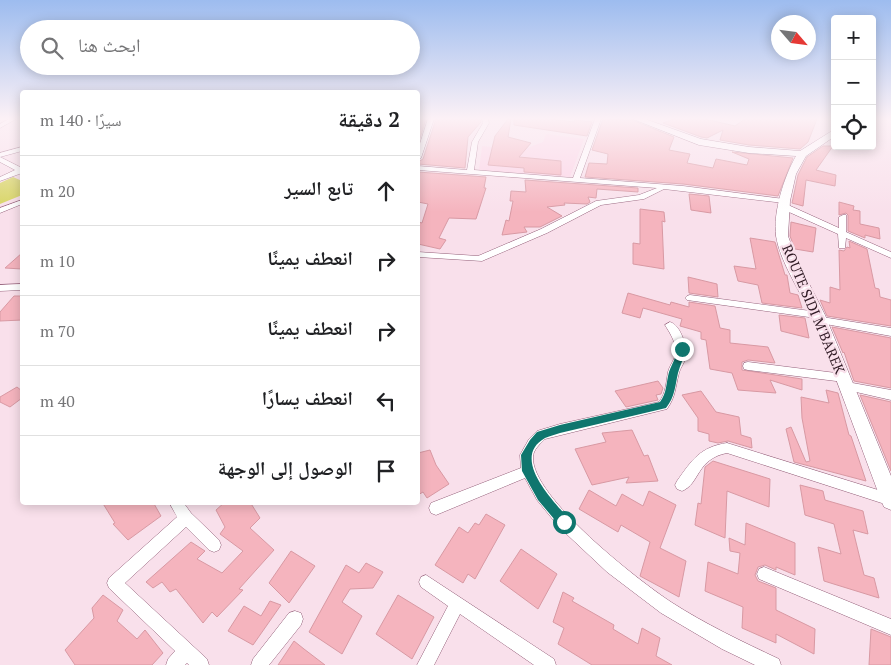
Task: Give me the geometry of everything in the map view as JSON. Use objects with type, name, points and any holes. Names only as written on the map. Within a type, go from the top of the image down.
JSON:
[{"type":"street","points":[[0,157],[19,150]]},
{"type":"street","points":[[470,172],[474,150]]},
{"type":"street","points":[[575,181],[586,150]]},
{"type":"street","points":[[749,150],[802,154]]},
{"type":"street","name":"ROUTE SIDI M'BAREK","points":[[808,150],[802,154],[791,174],[783,204],[782,236],[819,317],[888,484],[891,500]]},
{"type":"street","points":[[0,157],[20,170]]},
{"type":"street","points":[[0,164],[20,170]]},
{"type":"street","points":[[420,168],[731,193],[783,204],[891,255]]},
{"type":"street","points":[[0,179],[20,172]]},
{"type":"street","points":[[420,255],[479,259],[544,231],[598,203],[641,197],[664,187]]},
{"type":"street","points":[[0,211],[20,203]]},
{"type":"street","points":[[842,246],[843,217]]},
{"type":"street","points":[[0,288],[20,288]]},
{"type":"street","points":[[690,298],[819,317],[891,332]]},
{"type":"street","points":[[670,326],[676,334],[682,349],[680,360],[674,370],[669,398],[663,406],[540,435],[526,455],[528,471],[542,496],[564,522],[612,567],[666,608],[728,643],[773,665]]},
{"type":"street","points":[[748,366],[845,382],[891,395]]},
{"type":"street","points":[[682,485],[704,456],[713,449],[727,448],[891,500]]},
{"type":"street","points":[[436,508],[528,471]]},
{"type":"street","points":[[177,505],[186,518],[214,545]]},
{"type":"street","points":[[186,518],[114,583],[201,665]]},
{"type":"street","points":[[764,574],[891,626]]},
{"type":"street","points":[[426,582],[548,665]]},
{"type":"street","points":[[425,665],[458,604]]},
{"type":"street","points":[[259,665],[295,619]]},
{"type":"street","points":[[174,665],[186,651]]},
{"type":"shaded area","points":[[481,150],[580,150],[570,177],[479,170]]},
{"type":"shaded area","points":[[13,177],[20,180],[20,196],[0,204],[0,183]]},
{"type":"building","points":[[426,150],[467,150],[465,168],[420,164],[420,161],[423,159]]},
{"type":"building","points":[[492,150],[525,150],[519,157],[561,161],[561,175],[524,172],[524,168],[488,165]]},
{"type":"building","points":[[592,150],[669,150],[690,154],[687,163],[713,168],[716,159],[747,165],[749,159],[732,152],[793,158],[778,196],[683,184],[585,177],[589,163],[607,164],[608,154]]},
{"type":"building","points":[[817,150],[830,150],[816,170],[836,175],[835,186],[806,180],[803,206],[792,203],[798,175],[807,157]]},
{"type":"building","points":[[420,172],[486,177],[484,188],[486,188],[476,219],[449,218],[439,238],[446,240],[440,249],[420,244],[420,222],[422,223],[428,204],[420,202]]},
{"type":"building","points":[[525,180],[638,188],[638,192],[597,189],[596,198],[588,197],[590,202],[587,204],[564,203],[565,205],[547,207],[562,216],[540,227],[524,227],[527,232],[502,235],[506,220],[509,221],[513,201],[510,201],[511,191],[526,192]]},
{"type":"building","points":[[689,194],[709,196],[711,213],[691,210]]},
{"type":"building","points":[[839,202],[854,206],[853,210],[860,211],[860,224],[879,228],[880,239],[865,235],[865,238],[848,231],[848,215],[846,213],[839,215]]},
{"type":"building","points":[[640,209],[664,212],[665,222],[662,221],[664,269],[633,264],[633,243],[640,244]]},
{"type":"building","points":[[791,222],[816,228],[813,252],[795,249],[790,236]]},
{"type":"building","points":[[750,238],[775,242],[785,275],[787,275],[790,293],[798,295],[802,308],[762,303],[758,285],[738,281],[734,266],[756,269]]},
{"type":"building","points":[[849,241],[867,249],[875,288],[879,289],[880,297],[891,300],[891,326],[827,316],[820,300],[830,303],[830,287],[840,290],[839,250],[844,251],[847,247],[850,248]]},
{"type":"building","points":[[20,255],[20,269],[5,268]]},
{"type":"building","points":[[688,277],[717,284],[718,297],[689,293]]},
{"type":"building","points":[[628,293],[670,305],[671,302],[689,307],[689,302],[715,306],[720,328],[730,330],[730,343],[768,347],[775,363],[748,360],[742,362],[742,370],[802,379],[802,390],[770,380],[776,393],[738,390],[732,373],[710,369],[706,340],[701,339],[701,332],[680,326],[682,319],[643,308],[640,318],[622,313]]},
{"type":"building","points":[[14,296],[20,296],[20,320],[0,321],[0,312]]},
{"type":"building","points":[[779,315],[805,318],[809,338],[781,331]]},
{"type":"building","points":[[832,327],[891,338],[891,388],[854,381],[844,352]]},
{"type":"building","points":[[658,381],[663,388],[661,394],[656,395],[658,400],[626,407],[615,391]]},
{"type":"building","points":[[17,387],[20,389],[20,400],[10,407],[0,402],[0,397]]},
{"type":"building","points":[[826,390],[838,393],[849,435],[851,436],[866,481],[794,462],[786,429],[791,427],[806,462],[810,461],[802,418],[801,397],[829,403]]},
{"type":"building","points":[[701,391],[716,412],[739,417],[741,435],[751,438],[752,448],[728,441],[718,443],[709,441],[709,434],[698,431],[698,418],[682,395]]},
{"type":"building","points":[[860,395],[891,402],[891,471]]},
{"type":"building","points":[[632,430],[644,456],[648,455],[658,481],[626,483],[629,477],[592,485],[575,449],[606,442],[602,433]]},
{"type":"building","points":[[430,450],[436,465],[449,484],[427,498],[423,492],[420,494],[420,452]]},
{"type":"building","points":[[713,461],[770,479],[769,507],[727,491],[725,538],[695,525],[698,503],[701,504],[705,467]]},
{"type":"building","points":[[800,485],[823,491],[825,500],[863,511],[868,534],[853,530],[864,575],[874,578],[879,598],[824,581],[818,547],[841,554],[834,524],[805,515]]},
{"type":"building","points":[[589,490],[616,506],[622,494],[643,506],[649,491],[676,505],[660,548],[686,561],[679,597],[640,576],[650,542],[621,525],[618,532],[579,509]]},
{"type":"building","points":[[104,505],[155,505],[161,516],[128,540],[113,524],[115,523]]},
{"type":"building","points":[[222,505],[252,505],[260,518],[250,528],[274,550],[239,589],[243,590],[217,617],[212,612],[203,623],[176,589],[170,592],[162,582],[153,588],[146,582],[191,542],[205,551],[197,559],[222,573],[243,551],[220,534],[225,527],[216,510]]},
{"type":"building","points":[[486,514],[505,525],[475,579],[468,574],[463,583],[435,565],[459,527],[468,533],[475,523],[479,525]]},
{"type":"building","points":[[746,523],[795,543],[795,575],[776,567],[776,570],[765,565],[758,567],[755,575],[758,581],[776,588],[776,610],[815,629],[814,654],[776,634],[776,643],[742,628],[743,607],[705,591],[708,562],[738,574],[740,553],[730,551],[729,538],[745,545]]},
{"type":"building","points":[[521,549],[557,574],[538,609],[500,581]]},
{"type":"building","points":[[291,551],[315,566],[289,603],[269,583]]},
{"type":"building","points":[[366,563],[383,572],[373,588],[350,589],[342,602],[362,616],[342,654],[309,632],[346,565],[359,573]]},
{"type":"building","points":[[563,592],[574,598],[572,601],[614,625],[613,629],[638,644],[642,628],[660,638],[656,656],[672,665],[592,665],[558,644],[564,628],[553,622]]},
{"type":"building","points":[[103,595],[123,610],[117,621],[137,639],[145,630],[163,653],[152,665],[75,665],[65,650],[94,618],[92,608]]},
{"type":"building","points":[[398,595],[434,617],[412,659],[376,634]]},
{"type":"building","points":[[270,601],[281,605],[253,645],[228,631],[244,606],[261,616]]},
{"type":"building","points":[[871,629],[891,637],[891,665],[869,665]]},
{"type":"building","points":[[294,641],[304,649],[325,665],[278,665]]},
{"type":"route","points":[[564,522],[542,496],[528,471],[526,455],[533,443],[540,435],[560,429],[663,406],[669,398],[674,370],[680,360],[682,349]]}]
